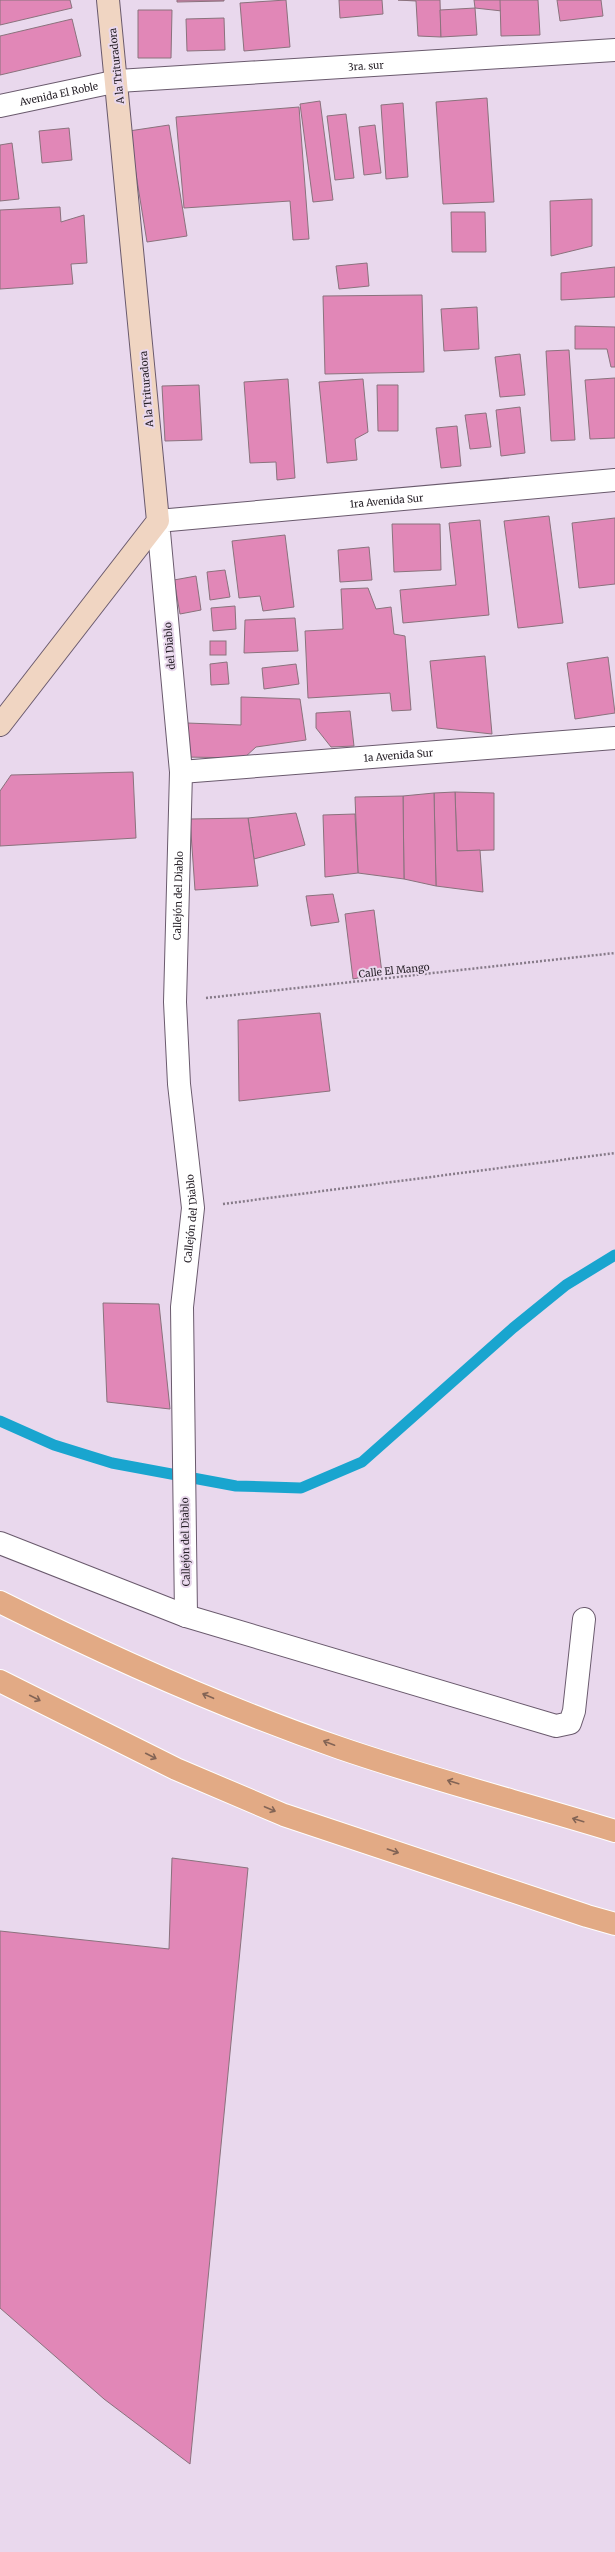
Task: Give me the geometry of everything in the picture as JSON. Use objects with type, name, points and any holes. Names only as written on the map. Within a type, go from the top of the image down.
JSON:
[{"type":"main road","points":[[0,1602],[60,1632],[217,1700],[340,1748],[615,1831]]},
{"type":"main road","points":[[0,1681],[176,1769],[284,1815],[615,1924]]},
{"type":"street","name":"A la Trituradora","points":[[108,0],[118,81],[158,521]]},
{"type":"street","name":"3ra. sur","points":[[118,81],[615,50]]},
{"type":"street","name":"Avenida El Roble","points":[[0,106],[118,81]]},
{"type":"street","name":"1ra Avenida Sur","points":[[158,521],[615,480]]},
{"type":"street","points":[[0,725],[158,521]]},
{"type":"street","name":"del Diablo","points":[[158,521],[181,772]]},
{"type":"street","name":"1a Avenida Sur","points":[[181,772],[615,738]]},
{"type":"street","name":"Callejón del Diablo","points":[[181,772],[175,1002],[179,1084],[193,1208],[182,1307],[186,1616]]},
{"type":"street","points":[[0,1543],[186,1616],[556,1726],[570,1723],[574,1711],[584,1619]]},
{"type":"path","name":"Calle El Mango","points":[[175,1002],[615,954]]},
{"type":"path","points":[[193,1208],[615,1153]]},
{"type":"building","points":[[0,0],[70,0],[72,8],[0,25]]},
{"type":"building","points":[[177,0],[224,0],[224,1],[177,2]]},
{"type":"building","points":[[286,0],[290,47],[244,51],[240,3]]},
{"type":"building","points":[[339,0],[382,0],[383,14],[340,18]]},
{"type":"building","points":[[398,0],[440,0],[441,37],[418,36],[416,1]]},
{"type":"building","points":[[474,0],[501,0],[502,11],[475,8]]},
{"type":"building","points":[[500,0],[538,0],[540,35],[501,36]]},
{"type":"building","points":[[557,0],[601,0],[603,16],[560,21]]},
{"type":"building","points":[[475,8],[477,35],[441,37],[440,10]]},
{"type":"building","points":[[138,10],[172,10],[171,58],[138,58]]},
{"type":"building","points":[[224,18],[225,50],[187,51],[186,19]]},
{"type":"building","points":[[72,19],[81,56],[0,75],[0,36]]},
{"type":"building","points":[[487,98],[494,202],[443,204],[436,102]]},
{"type":"building","points":[[320,101],[333,200],[313,202],[300,104]]},
{"type":"building","points":[[403,103],[408,177],[386,179],[381,105]]},
{"type":"building","points":[[299,107],[309,239],[293,240],[290,201],[184,208],[176,117]]},
{"type":"building","points":[[346,114],[354,178],[335,180],[327,116]]},
{"type":"building","points":[[169,125],[187,236],[147,242],[129,131]]},
{"type":"building","points":[[375,125],[381,173],[364,175],[359,127]]},
{"type":"building","points":[[69,128],[72,160],[42,163],[39,131]]},
{"type":"building","points":[[12,143],[19,199],[0,201],[0,145]]},
{"type":"building","points":[[592,199],[592,246],[551,256],[550,201]]},
{"type":"building","points":[[60,207],[61,222],[84,215],[87,263],[71,264],[73,284],[0,289],[0,210]]},
{"type":"building","points":[[451,212],[485,212],[486,252],[452,252]]},
{"type":"building","points":[[367,263],[369,286],[339,289],[336,266]]},
{"type":"building","points":[[615,267],[615,297],[561,300],[561,273]]},
{"type":"building","points":[[422,295],[424,372],[325,374],[323,296]]},
{"type":"building","points":[[477,307],[479,349],[444,351],[441,309]]},
{"type":"building","points":[[575,326],[615,327],[615,367],[611,367],[607,349],[575,349]]},
{"type":"building","points":[[569,350],[575,440],[551,441],[546,351]]},
{"type":"building","points":[[520,354],[525,395],[500,397],[495,357]]},
{"type":"building","points":[[615,378],[615,438],[590,439],[585,380]]},
{"type":"building","points":[[288,379],[295,478],[277,480],[276,462],[250,463],[244,382]]},
{"type":"building","points":[[363,379],[368,432],[355,439],[357,460],[327,463],[319,382]]},
{"type":"building","points":[[199,385],[202,440],[165,441],[162,386]]},
{"type":"building","points":[[377,385],[398,385],[398,431],[378,431]]},
{"type":"building","points":[[520,407],[525,453],[501,456],[496,410]]},
{"type":"building","points":[[486,413],[491,447],[470,449],[465,415]]},
{"type":"building","points":[[457,426],[461,466],[441,468],[436,428]]},
{"type":"building","points":[[549,516],[563,623],[518,628],[504,521]]},
{"type":"building","points":[[615,518],[615,584],[579,588],[572,523]]},
{"type":"building","points":[[480,520],[489,615],[403,623],[400,590],[456,585],[449,523]]},
{"type":"building","points":[[392,524],[440,524],[441,570],[394,572]]},
{"type":"building","points":[[285,535],[294,607],[263,611],[260,596],[239,598],[232,541]]},
{"type":"building","points":[[369,547],[372,580],[340,582],[338,550]]},
{"type":"building","points":[[225,570],[230,597],[210,600],[207,572]]},
{"type":"building","points":[[196,576],[201,610],[180,614],[174,580]]},
{"type":"building","points":[[368,588],[376,609],[391,607],[394,634],[405,636],[411,710],[392,711],[390,693],[308,698],[305,631],[343,629],[341,589]]},
{"type":"building","points":[[235,606],[236,629],[213,631],[211,608]]},
{"type":"building","points":[[295,618],[298,651],[244,653],[245,620]]},
{"type":"building","points":[[210,641],[226,641],[226,655],[210,655]]},
{"type":"building","points":[[485,656],[492,734],[437,728],[430,661]]},
{"type":"building","points":[[608,657],[615,713],[575,719],[567,663]]},
{"type":"building","points":[[227,662],[229,684],[211,685],[210,664]]},
{"type":"building","points":[[296,664],[299,684],[264,689],[262,668]]},
{"type":"building","points":[[241,697],[300,699],[306,740],[256,747],[244,758],[185,757],[187,723],[241,725]]},
{"type":"building","points":[[350,711],[354,746],[331,747],[316,728],[316,713]]},
{"type":"building","points":[[133,772],[136,838],[0,846],[0,791],[11,775]]},
{"type":"building","points":[[455,792],[494,793],[494,850],[457,851]]},
{"type":"building","points":[[455,792],[457,851],[480,850],[483,892],[436,886],[434,793]]},
{"type":"building","points":[[434,793],[436,886],[404,879],[403,796]]},
{"type":"building","points":[[403,796],[404,879],[358,873],[355,797]]},
{"type":"building","points":[[296,813],[305,845],[254,859],[248,818]]},
{"type":"building","points":[[355,814],[358,873],[325,877],[323,815]]},
{"type":"building","points":[[248,818],[258,886],[195,890],[190,819]]},
{"type":"building","points":[[333,894],[339,922],[311,926],[306,896]]},
{"type":"building","points":[[374,910],[382,973],[353,979],[345,914]]},
{"type":"building","points":[[320,1013],[330,1091],[239,1101],[238,1020]]},
{"type":"building","points":[[103,1303],[159,1304],[170,1409],[107,1402]]},
{"type":"building","points":[[172,1858],[248,1868],[190,2464],[104,2399],[0,2308],[0,1931],[169,1949]]},
{"type":"waterway","points":[[0,1421],[54,1445],[112,1463],[236,1486],[301,1488],[362,1462],[513,1328],[566,1285],[615,1255]]}]
